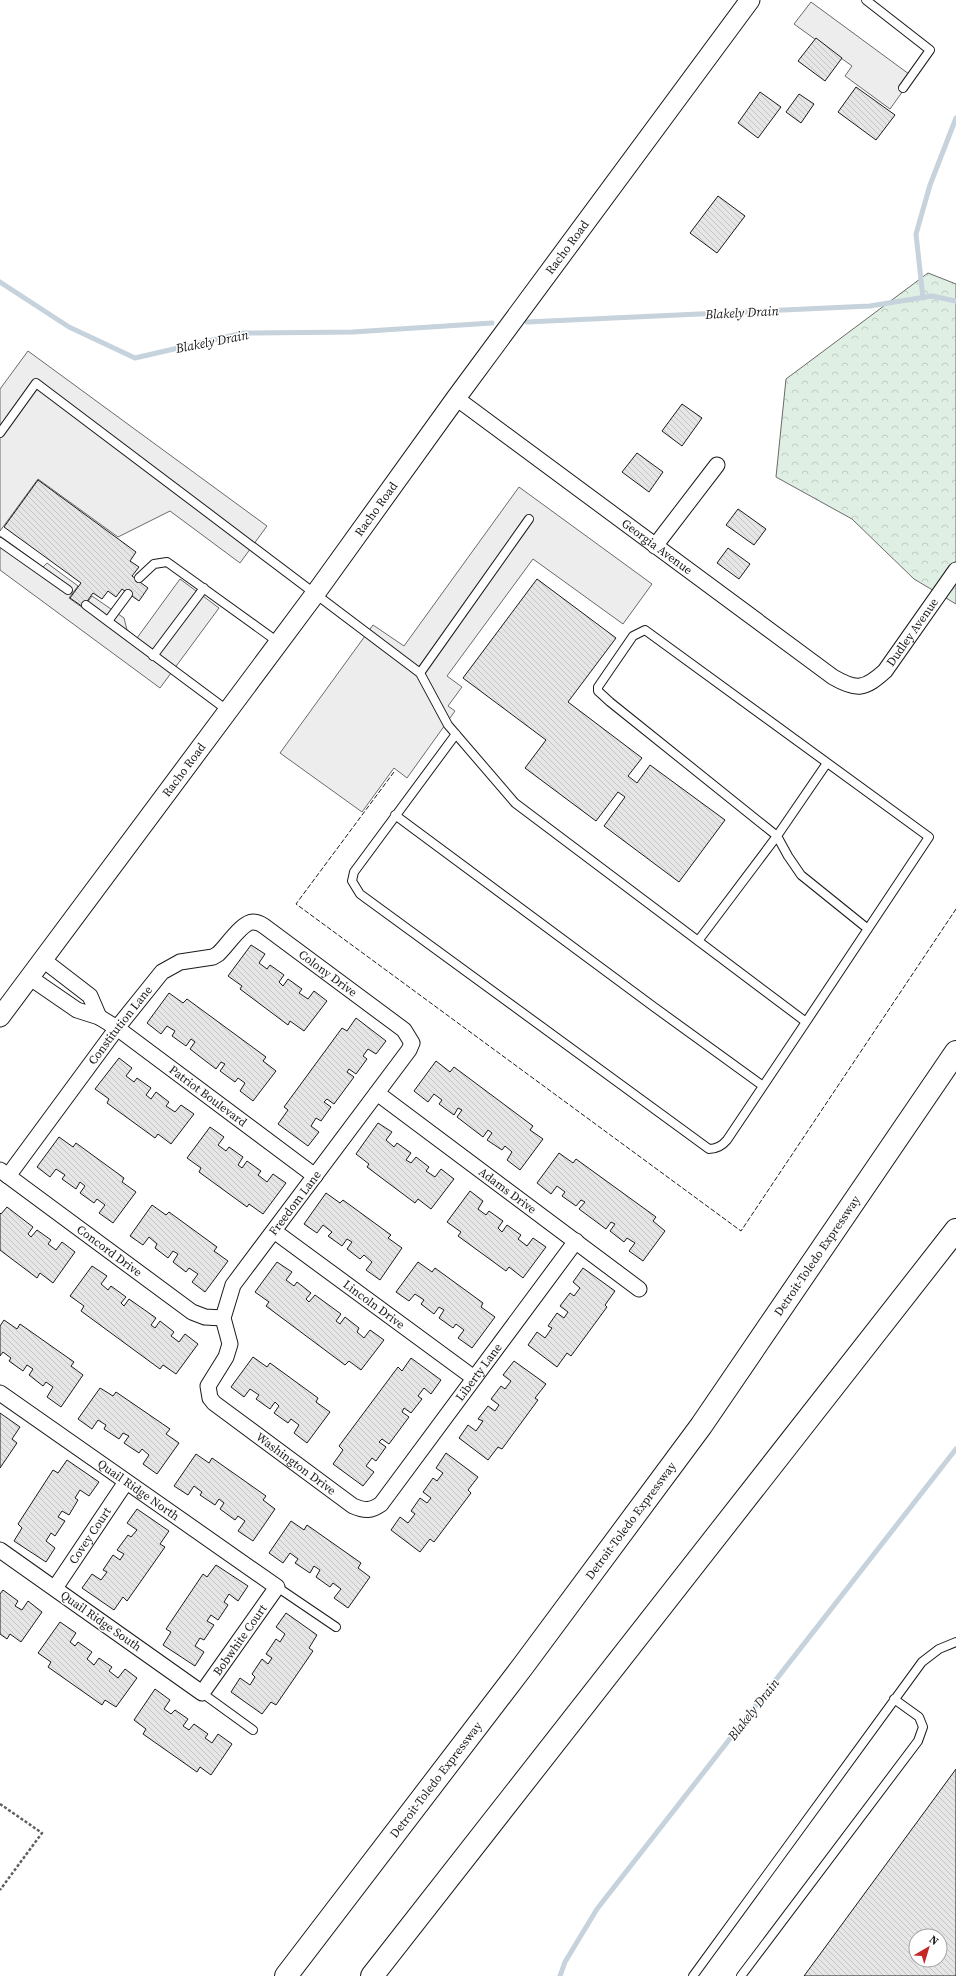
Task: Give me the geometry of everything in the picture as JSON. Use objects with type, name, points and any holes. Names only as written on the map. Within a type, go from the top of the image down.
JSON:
[{"type":"highway","name":"Detroit-Toledo Expressway","points":[[288,1972],[523,1666],[701,1426],[956,1052]]},
{"type":"highway","points":[[372,1976],[956,1230]]},
{"type":"street","name":"Racho Road","points":[[0,1016],[315,594],[456,398],[750,0]]},
{"type":"street","name":"Georgia Avenue","points":[[456,398],[833,677],[848,686],[861,687]]},
{"type":"street","points":[[655,546],[717,465]]},
{"type":"street","name":"Dudley Avenue","points":[[861,687],[873,681],[885,670],[956,570]]},
{"type":"street","name":"Constitution Lane","points":[[4,1173],[157,978],[172,965],[190,959],[213,957],[218,954],[240,930],[250,922],[257,922],[264,926]]},
{"type":"street","name":"Colony Drive","points":[[264,926],[391,1020]]},
{"type":"street","points":[[42,959],[76,983],[90,996],[99,1017]]},
{"type":"street","name":"Patriot Boulevard","points":[[29,977],[77,1010],[99,1017],[117,1028],[315,1176]]},
{"type":"street","name":"Freedom Lane","points":[[223,1318],[234,1285],[409,1050],[412,1043],[404,1030],[391,1020]]},
{"type":"street","name":"Adams Drive","points":[[377,1093],[639,1288]]},
{"type":"street","name":"Concord Drive","points":[[4,1173],[192,1312],[205,1317],[223,1318]]},
{"type":"street","name":"Lincoln Drive","points":[[274,1230],[474,1378]]},
{"type":"street","name":"Liberty Lane","points":[[381,1504],[576,1241]]},
{"type":"street","name":"Washington Drive","points":[[223,1318],[230,1344],[226,1357],[208,1386],[210,1398],[214,1403],[353,1506],[362,1510],[370,1510],[381,1504]]},
{"type":"street","name":"Quail Ridge North","points":[[0,1393],[277,1587]]},
{"type":"street","name":"Covey Court","points":[[55,1588],[126,1482]]},
{"type":"street","name":"Quail Ridge South","points":[[0,1550],[202,1693]]},
{"type":"street","name":"Bobwhite Court","points":[[202,1693],[277,1587]]},
{"type":"lane","points":[[866,0],[930,50],[903,88]]},
{"type":"lane","points":[[0,433],[36,383],[420,673],[448,725],[515,803],[806,1022]]},
{"type":"lane","points":[[420,673],[530,519]]},
{"type":"lane","points":[[0,542],[68,590]]},
{"type":"lane","points":[[139,578],[154,564],[167,562],[278,642]]},
{"type":"lane","points":[[153,656],[204,588]]},
{"type":"lane","points":[[108,621],[128,594]]},
{"type":"lane","points":[[86,605],[227,710]]},
{"type":"lane","points":[[456,734],[354,872],[352,881],[360,894],[709,1149],[715,1149],[723,1145],[727,1140],[806,1022],[868,929],[929,837],[645,630],[633,636],[598,687],[598,691],[777,836],[801,875],[868,929]]},
{"type":"lane","points":[[698,941],[777,836],[827,763]]},
{"type":"lane","points":[[396,815],[763,1086]]},
{"type":"lane","points":[[277,1587],[336,1626]]},
{"type":"lane","points":[[693,1976],[922,1662],[939,1649],[956,1642]]},
{"type":"lane","points":[[202,1693],[253,1730]]},
{"type":"lane","points":[[741,1976],[918,1741],[923,1727],[919,1717],[894,1699]]},
{"type":"path","points":[[0,1804],[42,1833],[0,1890]]},
{"type":"green space","points":[[928,273],[956,284],[956,604],[914,579],[852,519],[776,477],[786,379]]},
{"type":"shaded area","points":[[811,2],[913,77],[890,109],[845,76],[852,66],[794,24]]},
{"type":"shaded area","points":[[28,351],[267,526],[240,563],[170,511],[118,537],[38,479],[0,531],[0,389]]},
{"type":"shaded area","points":[[519,487],[652,584],[623,624],[533,559],[447,676],[462,687],[448,706],[455,711],[407,778],[394,768],[362,812],[280,753],[373,625],[404,646]]},
{"type":"shaded area","points":[[0,536],[43,567],[47,563],[78,586],[69,598],[83,608],[92,596],[124,618],[127,630],[137,638],[180,579],[219,608],[160,688],[0,570]]},
{"type":"building","points":[[816,38],[842,58],[825,81],[798,61]]},
{"type":"building","points":[[856,87],[895,115],[876,140],[838,112]]},
{"type":"building","points":[[760,92],[781,107],[758,138],[738,123]]},
{"type":"building","points":[[799,94],[814,104],[801,123],[786,112]]},
{"type":"building","points":[[718,196],[745,216],[717,253],[690,233]]},
{"type":"building","points":[[682,404],[702,418],[682,446],[662,431]]},
{"type":"building","points":[[637,453],[663,472],[649,492],[622,472]]},
{"type":"building","points":[[38,480],[136,552],[130,561],[139,567],[132,576],[148,588],[139,601],[122,589],[116,597],[108,591],[102,599],[93,593],[83,607],[70,598],[81,583],[4,527]]},
{"type":"building","points":[[738,509],[766,529],[754,545],[726,525]]},
{"type":"building","points":[[728,548],[750,564],[739,579],[717,563]]},
{"type":"building","points":[[537,579],[616,638],[568,702],[642,758],[628,776],[637,783],[650,765],[725,820],[679,882],[604,826],[625,797],[618,792],[596,821],[525,768],[546,740],[463,678]]},
{"type":"building","points":[[251,945],[265,954],[259,963],[267,969],[270,965],[284,975],[279,982],[283,986],[288,979],[302,989],[299,993],[308,999],[314,991],[327,1001],[304,1031],[290,1021],[288,1025],[240,989],[242,986],[228,976]]},
{"type":"building","points":[[169,993],[183,1003],[187,999],[266,1057],[263,1061],[276,1071],[253,1101],[240,1091],[245,1083],[238,1078],[235,1082],[220,1071],[225,1064],[221,1062],[216,1069],[190,1049],[195,1042],[191,1039],[186,1046],[172,1036],[175,1031],[167,1026],[161,1034],[147,1023]]},
{"type":"building","points":[[356,1018],[386,1041],[376,1054],[368,1049],[363,1056],[367,1059],[356,1074],[349,1069],[347,1072],[354,1077],[334,1104],[327,1099],[324,1102],[331,1107],[321,1121],[316,1118],[311,1126],[319,1132],[308,1146],[278,1124],[288,1110],[284,1107],[342,1028],[347,1031]]},
{"type":"building","points":[[119,1058],[132,1068],[126,1076],[134,1082],[137,1078],[151,1088],[146,1095],[151,1099],[156,1092],[169,1102],[166,1106],[175,1112],[181,1105],[194,1114],[171,1144],[158,1134],[155,1138],[107,1103],[109,1099],[95,1089]]},
{"type":"building","points":[[436,1061],[450,1072],[454,1067],[533,1126],[530,1130],[543,1139],[520,1170],[507,1160],[512,1152],[505,1146],[502,1150],[487,1140],[492,1133],[488,1130],[483,1137],[457,1117],[462,1110],[458,1108],[454,1115],[439,1104],[442,1100],[434,1094],[428,1102],[414,1091]]},
{"type":"building","points":[[378,1123],[392,1132],[386,1140],[394,1147],[397,1143],[411,1153],[406,1160],[411,1163],[416,1157],[429,1167],[426,1171],[435,1177],[441,1169],[454,1179],[431,1209],[418,1199],[415,1203],[367,1167],[369,1164],[356,1154]]},
{"type":"building","points":[[210,1127],[224,1137],[218,1145],[226,1151],[229,1147],[243,1157],[238,1165],[242,1168],[247,1161],[261,1171],[258,1175],[267,1182],[273,1174],[286,1183],[263,1214],[249,1204],[247,1207],[199,1172],[201,1168],[187,1158]]},
{"type":"building","points":[[59,1137],[73,1147],[76,1143],[124,1178],[122,1182],[136,1192],[113,1223],[99,1213],[105,1205],[97,1199],[94,1203],[80,1193],[85,1186],[80,1182],[76,1189],[62,1179],[65,1175],[56,1169],[50,1177],[37,1167]]},
{"type":"building","points":[[559,1153],[573,1163],[576,1159],[656,1217],[653,1221],[665,1231],[643,1261],[629,1251],[635,1243],[627,1238],[624,1242],[610,1231],[615,1224],[611,1222],[606,1229],[579,1209],[585,1202],[581,1200],[576,1206],[562,1196],[565,1192],[557,1186],[551,1194],[537,1183]]},
{"type":"building","points":[[470,1191],[483,1201],[478,1209],[486,1215],[489,1211],[503,1221],[498,1228],[502,1232],[507,1225],[521,1235],[518,1239],[527,1246],[533,1238],[546,1247],[523,1278],[509,1267],[506,1271],[458,1236],[461,1232],[447,1222]]},
{"type":"building","points":[[326,1193],[340,1203],[343,1200],[391,1235],[388,1238],[402,1248],[380,1280],[366,1270],[372,1262],[364,1255],[360,1259],[347,1249],[352,1242],[347,1239],[342,1246],[328,1236],[332,1232],[323,1225],[317,1233],[304,1224]]},
{"type":"building","points":[[152,1205],[166,1215],[169,1212],[217,1247],[214,1251],[228,1261],[205,1292],[192,1282],[198,1274],[189,1268],[186,1272],[173,1262],[178,1254],[173,1251],[168,1258],[155,1248],[157,1244],[149,1237],[143,1245],[130,1236]]},
{"type":"building","points":[[7,1207],[33,1227],[28,1234],[31,1237],[37,1230],[51,1240],[48,1244],[56,1250],[62,1242],[75,1252],[53,1283],[40,1273],[37,1278],[0,1250],[0,1213],[1,1214]]},
{"type":"building","points":[[277,1262],[292,1272],[286,1280],[294,1286],[297,1282],[311,1293],[306,1299],[309,1302],[315,1295],[341,1314],[336,1321],[340,1324],[345,1317],[359,1328],[357,1332],[364,1338],[370,1330],[384,1340],[361,1370],[349,1361],[345,1365],[266,1306],[269,1302],[255,1292]]},
{"type":"building","points":[[418,1262],[432,1272],[435,1268],[483,1303],[481,1307],[495,1317],[472,1348],[458,1338],[464,1330],[456,1324],[453,1328],[439,1318],[444,1310],[439,1307],[434,1314],[421,1304],[424,1300],[415,1294],[409,1301],[396,1292]]},
{"type":"building","points":[[92,1266],[107,1276],[101,1284],[108,1290],[111,1286],[126,1297],[121,1303],[124,1306],[129,1299],[156,1318],[151,1325],[155,1328],[160,1321],[174,1332],[171,1336],[179,1342],[185,1334],[198,1344],[176,1374],[163,1365],[160,1369],[81,1311],[84,1306],[70,1296]]},
{"type":"building","points":[[583,1268],[615,1291],[605,1305],[607,1307],[571,1356],[567,1353],[557,1367],[528,1345],[537,1332],[545,1338],[552,1328],[548,1326],[557,1313],[564,1318],[568,1312],[560,1306],[570,1293],[574,1296],[580,1288],[573,1282]]},
{"type":"building","points":[[4,1320],[17,1329],[20,1324],[74,1362],[71,1366],[83,1375],[61,1407],[47,1397],[53,1387],[46,1382],[43,1386],[29,1375],[33,1369],[27,1365],[23,1371],[9,1361],[11,1358],[3,1352],[0,1356],[0,1326]]},
{"type":"building","points":[[253,1357],[267,1367],[270,1363],[318,1398],[316,1402],[330,1412],[307,1443],[294,1433],[299,1425],[291,1419],[288,1423],[274,1413],[279,1406],[275,1402],[270,1409],[256,1399],[259,1395],[250,1389],[244,1397],[231,1387]]},
{"type":"building","points":[[411,1358],[441,1380],[431,1394],[424,1388],[418,1396],[422,1399],[411,1413],[404,1408],[402,1412],[409,1417],[389,1444],[382,1439],[379,1442],[386,1447],[376,1461],[372,1458],[366,1466],[374,1472],[363,1486],[333,1464],[343,1450],[339,1446],[398,1367],[402,1371]]},
{"type":"building","points":[[514,1361],[546,1384],[535,1398],[538,1400],[502,1449],[498,1447],[488,1460],[459,1438],[468,1425],[476,1431],[483,1421],[478,1419],[488,1406],[495,1411],[499,1405],[491,1399],[501,1386],[505,1389],[511,1381],[503,1375]]},
{"type":"building","points":[[100,1388],[113,1396],[116,1392],[170,1429],[166,1434],[179,1443],[157,1474],[143,1464],[149,1455],[142,1449],[139,1453],[124,1443],[129,1436],[123,1433],[119,1439],[104,1429],[106,1425],[98,1420],[92,1429],[78,1419]]},
{"type":"building","points":[[0,1413],[20,1427],[12,1439],[17,1443],[0,1468]]},
{"type":"building","points":[[446,1453],[478,1477],[468,1490],[471,1493],[434,1542],[430,1539],[420,1552],[391,1530],[400,1517],[408,1523],[415,1514],[411,1511],[420,1498],[427,1503],[431,1498],[423,1492],[433,1478],[437,1481],[443,1473],[436,1468]]},
{"type":"building","points":[[196,1454],[209,1463],[212,1458],[266,1496],[263,1500],[275,1509],[253,1541],[238,1531],[245,1521],[238,1516],[235,1520],[220,1509],[224,1503],[219,1499],[215,1505],[200,1495],[202,1492],[194,1486],[188,1495],[174,1486]]},
{"type":"building","points":[[67,1460],[99,1482],[89,1496],[80,1490],[75,1498],[78,1500],[69,1515],[62,1511],[58,1517],[65,1521],[55,1536],[51,1533],[46,1541],[55,1548],[46,1562],[14,1541],[22,1528],[18,1524],[53,1470],[58,1473]]},
{"type":"building","points":[[137,1509],[169,1531],[160,1544],[165,1547],[127,1601],[123,1597],[114,1610],[82,1588],[92,1574],[101,1580],[107,1572],[103,1570],[113,1555],[120,1560],[124,1554],[117,1550],[128,1535],[131,1537],[137,1530],[127,1523]]},
{"type":"building","points":[[291,1521],[304,1530],[307,1525],[361,1563],[358,1568],[370,1577],[348,1608],[334,1598],[341,1589],[333,1583],[330,1587],[316,1577],[320,1570],[314,1566],[310,1573],[295,1563],[298,1559],[290,1553],[283,1563],[269,1553]]},
{"type":"building","points":[[216,1565],[248,1586],[238,1601],[229,1594],[224,1602],[228,1605],[218,1620],[211,1615],[207,1621],[214,1625],[204,1640],[200,1638],[195,1646],[204,1652],[195,1666],[163,1645],[171,1632],[166,1629],[203,1574],[207,1577]]},
{"type":"building","points":[[3,1590],[18,1601],[15,1606],[22,1610],[28,1601],[42,1612],[21,1642],[10,1634],[7,1639],[0,1634],[0,1594]]},
{"type":"building","points":[[286,1613],[317,1635],[309,1648],[313,1651],[276,1705],[271,1702],[262,1714],[231,1692],[240,1678],[250,1685],[255,1677],[252,1674],[262,1659],[268,1664],[272,1658],[266,1654],[276,1639],[280,1642],[285,1634],[276,1627]]},
{"type":"building","points":[[60,1622],[76,1633],[70,1642],[75,1646],[78,1642],[92,1652],[87,1659],[94,1665],[99,1658],[112,1667],[109,1671],[118,1678],[125,1669],[137,1678],[116,1707],[105,1700],[102,1705],[48,1667],[51,1662],[38,1653]]},
{"type":"building","points":[[155,1689],[170,1700],[164,1709],[171,1714],[175,1710],[188,1719],[183,1726],[189,1730],[194,1724],[208,1734],[205,1738],[212,1743],[218,1734],[232,1744],[211,1775],[200,1767],[197,1772],[143,1734],[146,1729],[134,1720]]},
{"type":"building","points":[[956,1769],[956,1976],[804,1976]]},
{"type":"waterway","points":[[923,298],[916,234],[930,185],[956,118]]},
{"type":"waterway","name":"Blakely Drain","points":[[0,282],[69,327],[135,358],[243,333],[353,332],[492,323]]},
{"type":"waterway","name":"Blakely Drain","points":[[527,322],[870,306],[932,296],[956,301]]},
{"type":"waterway","name":"Blakely Drain","points":[[560,1976],[565,1962],[597,1909],[956,1449]]},
{"type":"fence","points":[[394,772],[296,904],[741,1231],[956,909]]}]
